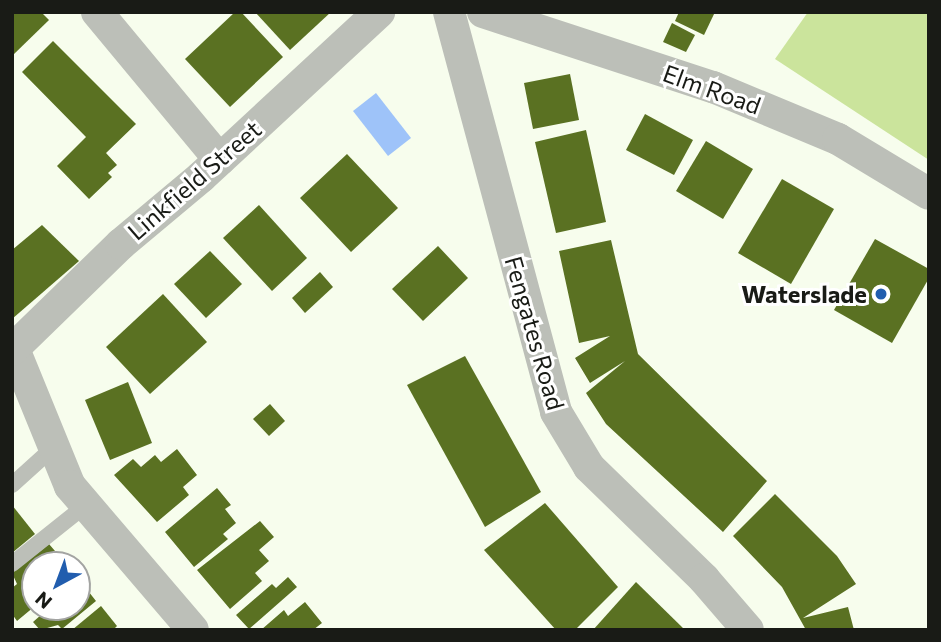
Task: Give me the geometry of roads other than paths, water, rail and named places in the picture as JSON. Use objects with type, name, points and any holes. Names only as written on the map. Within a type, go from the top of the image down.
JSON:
[{"type":"street","points":[[97,12],[220,160]]},
{"type":"street","name":"Linkfield Street","points":[[13,349],[121,244],[220,160],[379,12]]},
{"type":"street","name":"Fengates Road","points":[[449,12],[556,412],[589,467],[705,579],[748,630]]},
{"type":"street","name":"Elm Road","points":[[483,12],[713,87],[838,139],[929,194]]},
{"type":"street","points":[[13,349],[69,486],[193,630]]},
{"type":"lane","points":[[12,485],[54,447]]},
{"type":"lane","points":[[12,564],[86,505]]},
{"type":"water","points":[[376,93],[411,138],[388,156],[353,111]]},
{"type":"place","name":"Waterslade","points":[[881,294]]}]
